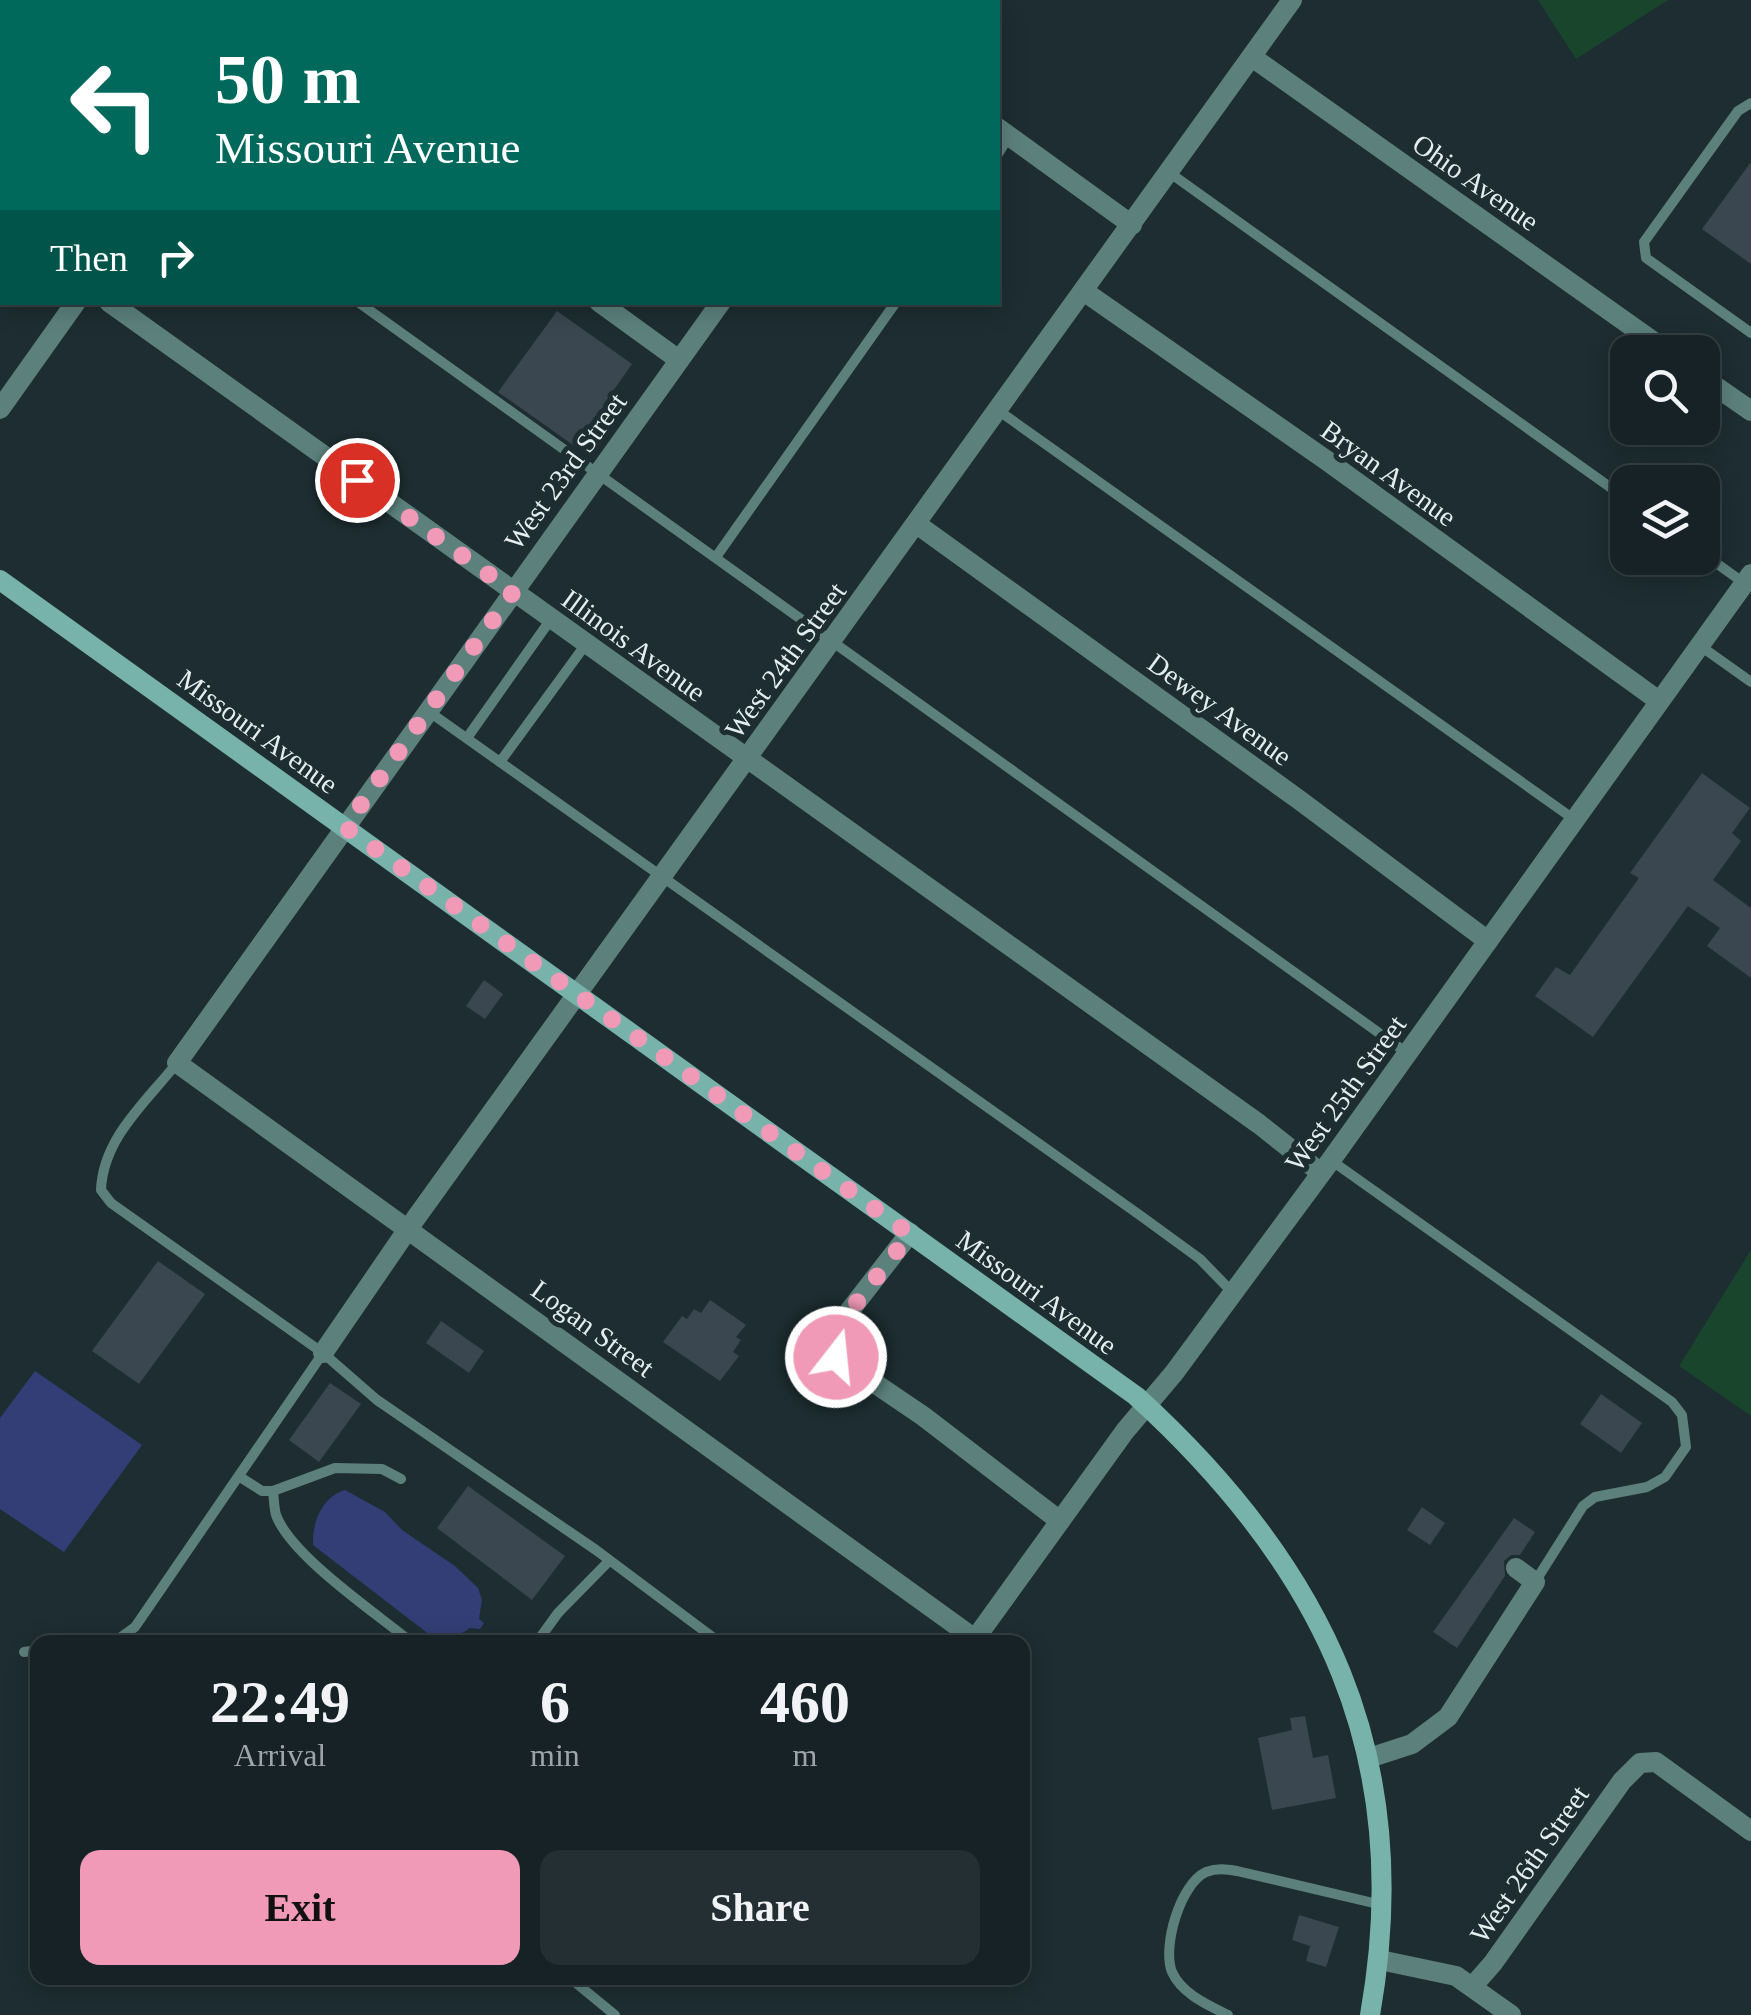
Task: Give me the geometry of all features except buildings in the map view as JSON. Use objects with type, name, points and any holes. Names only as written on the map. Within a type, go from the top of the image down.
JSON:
[{"type":"street","name":"West 24th Street","points":[[323,1353],[408,1229],[1170,173],[1252,57],[1281,4]]},
{"type":"street","name":"Ohio Avenue","points":[[1252,57],[1644,335]]},
{"type":"street","points":[[1001,140],[1132,225]]},
{"type":"street","name":"Bryan Avenue","points":[[1085,292],[1326,460],[1659,702]]},
{"type":"street","points":[[1,405],[74,305]]},
{"type":"street","name":"Illinois Avenue","points":[[113,305],[1259,1124],[1326,1166]]},
{"type":"street","points":[[603,305],[679,360]]},
{"type":"street","name":"West 23rd Street","points":[[177,1063],[719,305]]},
{"type":"street","points":[[1720,389],[1751,411]]},
{"type":"street","name":"Dewey Avenue","points":[[918,525],[1488,941]]},
{"type":"street","name":"West 25th Street","points":[[978,1635],[1326,1166],[1748,578]]},
{"type":"street","name":"Missouri Avenue","points":[[0,580],[1146,1406],[1194,1453],[1242,1507],[1310,1604],[1352,1699],[1369,1758],[1384,1860],[1380,1960],[1370,2015]]},
{"type":"street","name":"Logan Street","points":[[177,1063],[966,1635]]},
{"type":"street","points":[[910,1234],[837,1328],[832,1338],[836,1357],[923,1416],[1060,1521]]},
{"type":"street","points":[[1369,1758],[1412,1744],[1448,1716],[1535,1582],[1516,1568]]},
{"type":"street","name":"West 26th Street","points":[[1472,1987],[1494,1963],[1630,1771],[1640,1763],[1656,1762],[1751,1831]]},
{"type":"street","points":[[1380,1960],[1456,1976],[1511,2015]]},
{"type":"lane","points":[[1751,103],[1738,111],[1644,242],[1646,258],[1751,333]]},
{"type":"lane","points":[[1170,173],[1610,487]]},
{"type":"lane","points":[[362,305],[1407,1053]]},
{"type":"lane","points":[[716,557],[894,305]]},
{"type":"lane","points":[[999,412],[1574,820]]},
{"type":"lane","points":[[1720,563],[1748,578]]},
{"type":"lane","points":[[467,738],[551,619]]},
{"type":"lane","points":[[500,762],[586,644]]},
{"type":"lane","points":[[1699,646],[1751,682]]},
{"type":"lane","points":[[428,710],[1141,1216],[1200,1259],[1233,1293]]},
{"type":"lane","points":[[177,1063],[116,1137],[102,1171],[101,1190],[111,1203],[323,1353],[376,1400],[609,1560],[710,1635]]},
{"type":"lane","points":[[1326,1166],[1672,1402],[1682,1415],[1686,1447],[1665,1477],[1647,1487],[1594,1496],[1582,1506],[1560,1538],[1535,1582]]},
{"type":"lane","points":[[124,1635],[135,1627],[323,1353]]},
{"type":"lane","points":[[240,1477],[262,1491],[273,1492],[335,1468],[382,1469],[401,1479]]},
{"type":"lane","points":[[273,1492],[276,1514],[287,1534],[308,1557],[403,1635]]},
{"type":"lane","points":[[542,1635],[609,1560]]},
{"type":"lane","points":[[24,1652],[30,1651]]},
{"type":"lane","points":[[1228,2015],[1182,1987],[1172,1972],[1168,1952],[1179,1908],[1190,1884],[1204,1873],[1221,1868],[1383,1905]]},
{"type":"lane","points":[[579,1985],[615,2015]]},
{"type":"green space","points":[[1538,0],[1668,0],[1576,59]]},
{"type":"green space","points":[[1751,1250],[1751,1416],[1679,1366]]},
{"type":"water","points":[[35,1371],[142,1445],[64,1552],[0,1509],[0,1418]]},
{"type":"water","points":[[345,1490],[385,1512],[402,1530],[455,1566],[478,1588],[482,1600],[479,1619],[484,1623],[480,1629],[470,1628],[460,1635],[430,1635],[313,1545],[320,1511]]},
{"type":"route","points":[[357,480],[513,592],[345,827],[910,1234],[837,1328],[832,1338],[836,1357]]}]
